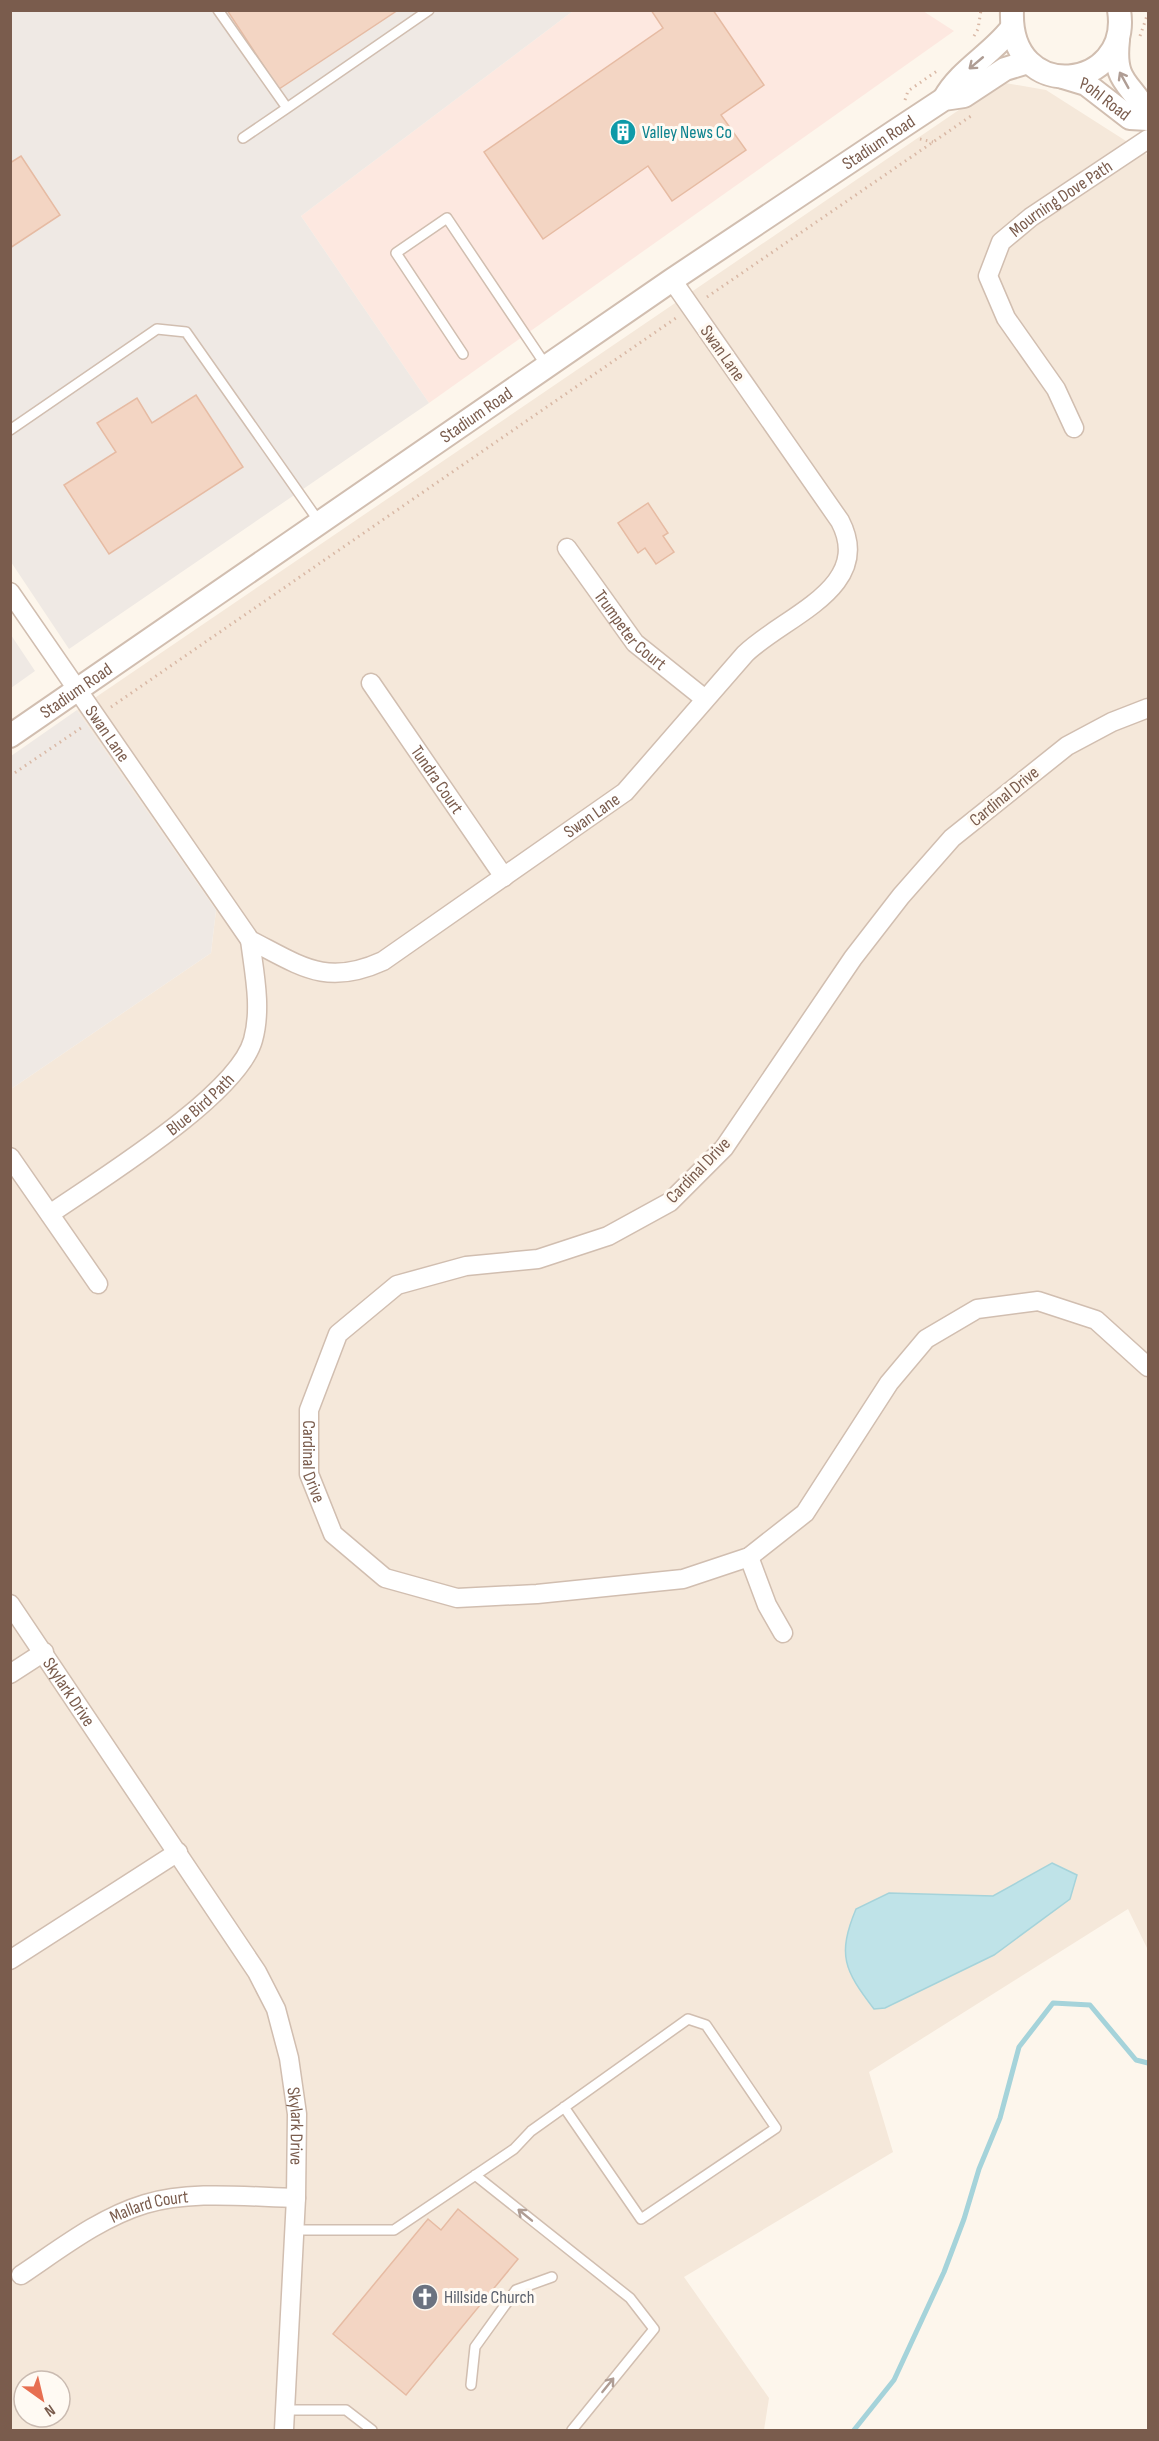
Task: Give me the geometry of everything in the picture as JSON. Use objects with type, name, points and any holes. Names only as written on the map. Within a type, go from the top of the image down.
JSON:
[{"type":"street","points":[[1011,20],[1016,47],[1028,62]]},
{"type":"street","name":"Stadium Road","points":[[10,736],[672,280],[944,99],[954,83],[999,44],[1011,20]]},
{"type":"street","points":[[1062,77],[1081,75],[1098,67],[1110,55],[1125,25]]},
{"type":"street","name":"Pohl Road","points":[[1028,62],[1043,72],[1086,84],[1130,118],[1149,117],[1142,103],[1126,86],[1115,63],[1125,25]]},
{"type":"street","name":"Stadium Road","points":[[944,99],[964,96],[1005,69],[1028,62]]},
{"type":"street","name":"Mourning Dove Path","points":[[1074,428],[1056,390],[1006,318],[988,276],[1001,242],[1031,217],[1149,139]]},
{"type":"street","name":"Swan Lane","points":[[10,592],[250,940],[302,967],[341,975],[362,971],[383,961],[625,792],[705,699],[759,641],[828,593],[841,579],[848,563],[849,549],[840,521],[672,280]]},
{"type":"street","name":"Trumpeter Court","points":[[567,548],[635,643],[705,699]]},
{"type":"street","name":"Tundra Court","points":[[371,683],[504,877]]},
{"type":"street","name":"Cardinal Drive","points":[[1149,708],[1113,722],[1067,746],[952,838],[901,896],[853,958],[724,1148],[670,1202],[608,1236],[538,1259],[466,1266],[397,1285],[338,1334],[309,1410],[309,1474],[333,1534],[385,1578],[457,1598],[537,1594],[683,1579],[749,1557],[805,1513],[889,1383],[926,1339],[977,1309],[1038,1301],[1096,1320],[1149,1367]]},
{"type":"street","name":"Blue Bird Path","points":[[50,1214],[167,1131],[226,1083],[244,1063],[253,1040],[257,1002],[250,940]]},
{"type":"street","points":[[10,1157],[98,1284]]},
{"type":"street","points":[[749,1557],[767,1605],[783,1633]]},
{"type":"street","name":"Skylark Drive","points":[[10,1604],[257,1972],[276,2009],[290,2058],[297,2114],[297,2198],[284,2430]]},
{"type":"street","name":"Skylark Drive","points":[[10,1674],[44,1652]]},
{"type":"street","points":[[10,1960],[178,1852]]},
{"type":"street","name":"Mallard Court","points":[[21,2275],[103,2221],[145,2204],[192,2197],[297,2198]]},
{"type":"lane","points":[[218,10],[287,108]]},
{"type":"lane","points":[[243,138],[429,10]]},
{"type":"lane","points":[[463,354],[396,253],[447,218],[547,367]]},
{"type":"lane","points":[[10,430],[157,329],[186,332],[320,523]]},
{"type":"lane","points":[[295,2230],[394,2230],[514,2149],[531,2131],[688,2019],[706,2025],[776,2128],[641,2219],[564,2108]]},
{"type":"lane","points":[[475,2175],[630,2298],[654,2329],[572,2430]]},
{"type":"lane","points":[[471,2385],[475,2347],[516,2290],[552,2277]]},
{"type":"lane","points":[[285,2410],[346,2410],[372,2430]]},
{"type":"path","points":[[1125,25],[1149,13]]},
{"type":"path","points":[[10,776],[972,116]]},
{"type":"shaded area","points":[[10,11],[573,11],[301,216],[429,403],[69,649],[11,562]]},
{"type":"shaded area","points":[[573,11],[923,11],[954,31],[429,403],[301,216]]},
{"type":"shaded area","points":[[1000,82],[1046,90],[1148,155],[1148,1950],[1128,1909],[869,2072],[893,2152],[684,2277],[769,2398],[764,2430],[11,2430],[11,1089],[211,953],[216,910],[77,710]]},
{"type":"shaded area","points":[[11,635],[35,671],[10,688]]},
{"type":"shaded area","points":[[77,710],[216,910],[211,953],[11,1089],[11,756]]},
{"type":"water","points":[[1052,1863],[1077,1875],[1070,1899],[994,1955],[885,2008],[874,2009],[850,1972],[845,1951],[856,1909],[889,1893],[993,1896]]},
{"type":"building","points":[[227,10],[398,10],[279,89]]},
{"type":"building","name":"Valley News Co","points":[[651,10],[713,10],[764,85],[721,115],[746,150],[672,201],[648,166],[543,239],[484,152],[663,28]]},
{"type":"building","points":[[21,156],[60,215],[10,248],[10,163]]},
{"type":"building","points":[[196,395],[243,467],[109,554],[64,485],[116,452],[97,423],[137,398],[152,423]]},
{"type":"building","points":[[648,503],[668,533],[663,536],[674,552],[656,564],[645,548],[638,553],[618,523]]},
{"type":"building","name":"Hillside Church","points":[[458,2209],[518,2259],[406,2395],[333,2334],[428,2219],[441,2230]]},
{"type":"waterway","points":[[854,2430],[894,2380],[944,2272],[964,2219],[979,2169],[1000,2118],[1019,2047],[1053,2003],[1090,2005],[1136,2060],[1148,2063]]},
{"type":"place","name":"Valley News Co","points":[[623,132]]},
{"type":"place","name":"Hillside Church","points":[[425,2297]]}]
